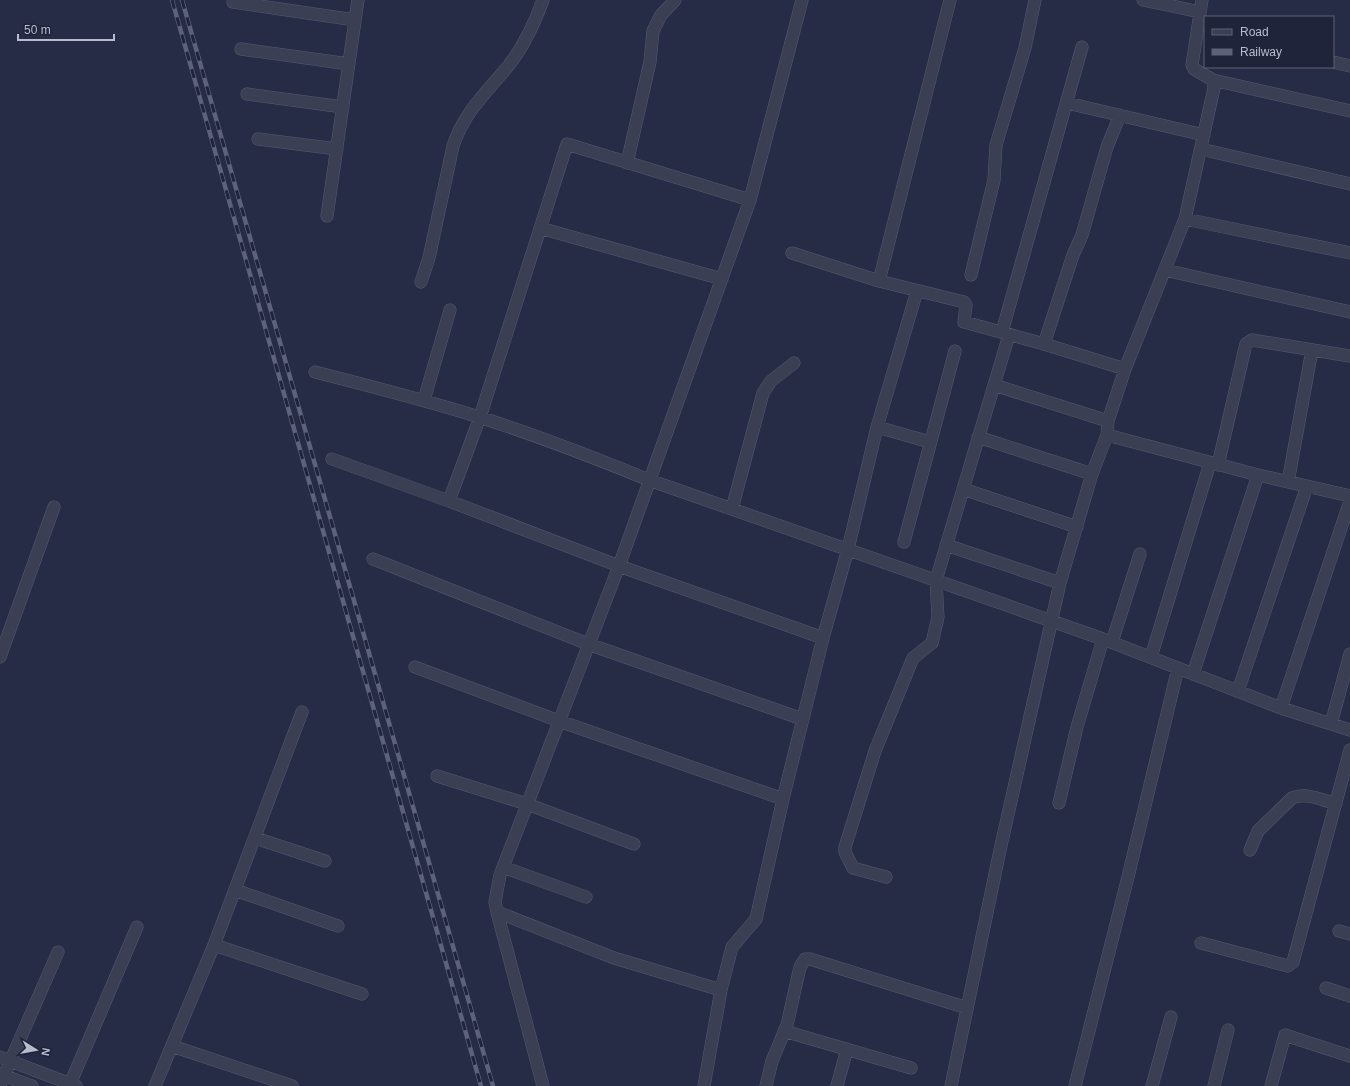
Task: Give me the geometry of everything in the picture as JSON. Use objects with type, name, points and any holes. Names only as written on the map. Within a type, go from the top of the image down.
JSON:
[{"type":"street","points":[[327,216],[358,0]]},
{"type":"street","points":[[421,282],[429,258],[457,132],[469,111],[509,65],[519,50],[543,0]]},
{"type":"street","points":[[627,163],[650,62],[653,30],[661,15],[675,0]]},
{"type":"street","points":[[543,1086],[496,912],[496,890],[503,867],[619,566],[750,200],[802,0]]},
{"type":"street","points":[[879,280],[950,0]]},
{"type":"street","points":[[972,275],[994,180],[996,145],[1024,48],[1035,0]]},
{"type":"street","points":[[1143,0],[1202,12],[1192,66],[1194,69],[1212,80],[1350,111]]},
{"type":"street","points":[[232,2],[355,20]]},
{"type":"street","points":[[886,877],[853,868],[844,850],[875,751],[912,658],[932,643],[938,616],[936,580],[994,385],[1005,333],[1082,47]]},
{"type":"street","points":[[241,49],[349,64]]},
{"type":"street","points":[[1334,62],[1350,66]]},
{"type":"street","points":[[951,1086],[1060,583],[1125,369],[1185,219],[1214,94],[1212,80]]},
{"type":"street","points":[[247,94],[342,107]]},
{"type":"street","points":[[1066,103],[1204,135]]},
{"type":"street","points":[[1044,344],[1073,255],[1082,235],[1107,147],[1120,115]]},
{"type":"street","points":[[258,139],[337,149]]},
{"type":"street","points":[[449,501],[480,417],[567,144],[750,200]]},
{"type":"street","points":[[1201,149],[1350,184]]},
{"type":"street","points":[[1185,219],[1350,253]]},
{"type":"street","points":[[540,228],[722,279]]},
{"type":"street","points":[[792,253],[917,291],[966,303],[964,322],[1044,344],[1125,369]]},
{"type":"street","points":[[1165,270],[1350,312]]},
{"type":"street","points":[[704,1086],[721,990],[732,947],[756,920],[802,719],[848,549],[877,427],[917,291]]},
{"type":"street","points":[[424,400],[450,310]]},
{"type":"street","points":[[1151,657],[1214,464],[1246,344],[1252,340],[1350,356]]},
{"type":"street","points":[[1288,482],[1312,350]]},
{"type":"street","points":[[904,542],[955,351]]},
{"type":"street","points":[[732,509],[764,393],[771,381],[794,364]]},
{"type":"street","points":[[315,372],[424,400],[480,417],[583,453],[649,480],[1108,641],[1281,708],[1350,730]]},
{"type":"street","points":[[994,385],[1108,421]]},
{"type":"street","points":[[877,427],[930,442]]},
{"type":"street","points":[[1106,435],[1214,464],[1350,496]]},
{"type":"street","points":[[978,437],[1092,474]]},
{"type":"street","points":[[332,459],[449,501],[619,566],[823,638]]},
{"type":"street","points":[[1193,674],[1258,475]]},
{"type":"street","points":[[1238,692],[1307,486]]},
{"type":"street","points":[[963,489],[1077,527]]},
{"type":"street","points":[[1281,708],[1350,501]]},
{"type":"street","points":[[0,656],[54,508]]},
{"type":"street","points":[[946,544],[1060,583]]},
{"type":"street","points":[[1059,803],[1078,727],[1140,554]]},
{"type":"street","points":[[373,559],[588,644],[802,719]]},
{"type":"street","points":[[1331,724],[1350,654]]},
{"type":"street","points":[[415,667],[559,721],[783,799]]},
{"type":"street","points":[[1075,1086],[1128,877],[1178,668]]},
{"type":"street","points":[[155,1086],[214,945],[302,712]]},
{"type":"street","points":[[1201,943],[1284,965],[1291,964],[1350,750]]},
{"type":"street","points":[[437,776],[528,804],[634,844]]},
{"type":"street","points":[[1250,850],[1258,831],[1292,798],[1299,795],[1306,795],[1336,804]]},
{"type":"street","points":[[255,838],[325,861]]},
{"type":"street","points":[[503,867],[586,897]]},
{"type":"street","points":[[235,890],[338,926]]},
{"type":"street","points":[[496,912],[614,958],[721,990]]},
{"type":"street","points":[[5,1058],[73,1085],[137,927]]},
{"type":"street","points":[[214,945],[362,994]]},
{"type":"street","points":[[32,1086],[1,1078],[5,1058],[58,952]]},
{"type":"street","points":[[766,1086],[772,1061],[787,1025],[800,967],[805,959],[810,959],[967,1008]]},
{"type":"street","points":[[1326,988],[1350,996]]},
{"type":"street","points":[[1152,1086],[1171,1017]]},
{"type":"street","points":[[1214,1086],[1228,1030]]},
{"type":"street","points":[[784,1031],[911,1068]]},
{"type":"street","points":[[1271,1086],[1285,1035],[1350,1056]]},
{"type":"street","points":[[172,1046],[292,1086]]},
{"type":"street","points":[[837,1086],[847,1049]]},
{"type":"railway","points":[[172,0],[481,1086]]},
{"type":"railway","points":[[182,0],[493,1086]]}]
